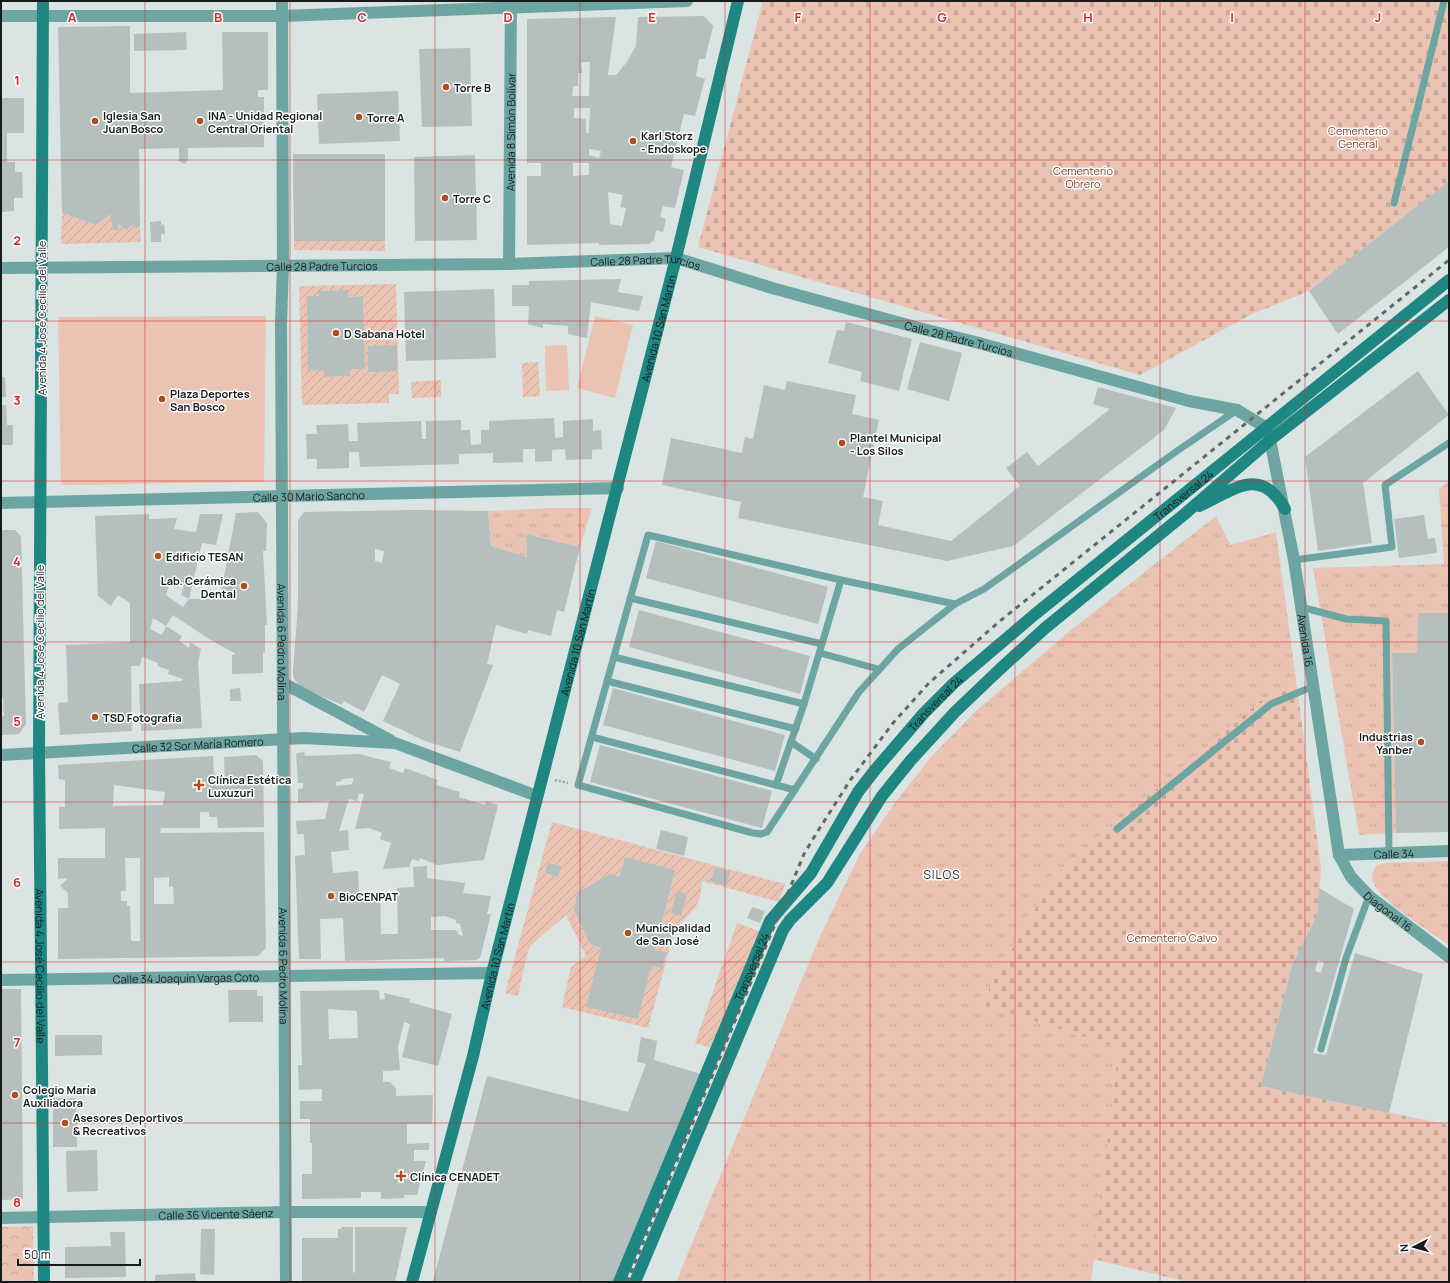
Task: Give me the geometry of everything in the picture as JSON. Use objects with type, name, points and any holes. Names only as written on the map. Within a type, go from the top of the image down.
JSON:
[{"type":"main road","name":"Avenida 4 José Cecilio del Valle","points":[[43,1],[39,753],[44,1282]]},
{"type":"main road","name":"Avenida 10 San Martín","points":[[412,1282],[473,1056],[492,973],[537,796],[618,488],[676,258],[738,1]]},
{"type":"main road","name":"Transversal 24","points":[[619,1282],[770,921],[811,872],[858,792],[924,713],[965,673],[1265,427],[1449,280]]},
{"type":"main road","name":"Transversal 24","points":[[635,1282],[783,930],[790,920],[827,883],[882,796],[910,760],[955,712],[1044,629],[1187,512],[1270,440],[1449,300]]},
{"type":"main road","points":[[1187,512],[1242,485],[1269,488],[1277,496],[1285,509]]},
{"type":"main road","points":[[1034,615],[1044,629]]},
{"type":"street","name":"Avenida 6 Pedro Molina","points":[[282,1],[282,740],[286,1282]]},
{"type":"street","points":[[1,16],[282,16],[511,3],[687,1]]},
{"type":"street","name":"Avenida 8 Simón Bolívar","points":[[509,264],[511,3]]},
{"type":"street","name":"Calle 28 Padre Turcios","points":[[1,268],[509,264],[676,258],[772,288],[987,345],[1189,401],[1237,410],[1265,427]]},
{"type":"street","name":"Avenida 16","points":[[1265,427],[1270,440],[1294,560],[1339,855]]},
{"type":"street","name":"Calle 30 Mario Sancho","points":[[1,503],[618,488]]},
{"type":"street","name":"Calle 32 Sor María Romero","points":[[283,683],[395,742],[537,796]]},
{"type":"street","name":"Calle 32 Sor María Romero","points":[[1,755],[310,738],[395,742]]},
{"type":"street","name":"Calle 34","points":[[1339,855],[1449,851]]},
{"type":"street","name":"Diagonal 16","points":[[1339,855],[1351,877],[1369,896],[1449,957]]},
{"type":"street","name":"Calle 34 Joaquín Vargas Coto","points":[[1,980],[492,973]]},
{"type":"street","name":"Calle 36 Vicente Sáenz","points":[[1,1218],[286,1212],[431,1212]]},
{"type":"lane","points":[[1394,203],[1444,1]]},
{"type":"lane","points":[[955,604],[841,580],[648,535],[578,785],[760,834],[767,832],[772,827],[860,692],[878,669],[898,649],[955,604],[984,590],[1177,451],[1237,410]]},
{"type":"lane","points":[[1294,560],[1392,548],[1385,486],[1449,443]]},
{"type":"lane","points":[[776,785],[804,704],[841,580]]},
{"type":"lane","points":[[630,598],[822,644]]},
{"type":"lane","points":[[1301,607],[1346,619],[1386,621],[1390,852]]},
{"type":"lane","points":[[820,653],[878,669]]},
{"type":"lane","points":[[614,657],[804,704]]},
{"type":"lane","points":[[607,681],[796,729]]},
{"type":"lane","points":[[1117,829],[1271,704],[1314,686]]},
{"type":"lane","points":[[592,737],[796,790]]},
{"type":"lane","points":[[791,742],[816,759]]},
{"type":"lane","points":[[1321,1049],[1346,958],[1369,896]]},
{"type":"path","points":[[542,777],[578,785]]},
{"type":"green space","name":"Cementerio Obrero","points":[[763,1],[1449,1],[1449,181],[1309,291],[1252,314],[1140,375],[698,247]]},
{"type":"green space","points":[[62,213],[96,225],[110,214],[113,230],[118,230],[118,224],[126,230],[132,225],[136,229],[140,226],[141,242],[61,244]]},
{"type":"green space","points":[[294,241],[385,241],[385,251],[294,250]]},
{"type":"green space","points":[[396,284],[399,394],[389,394],[389,403],[302,405],[299,286]],"holes":[[[348,290],[348,297],[363,296],[365,369],[350,369],[350,376],[324,377],[324,370],[308,370],[307,296],[319,296],[319,291]]]},
{"type":"green space","name":"Plaza Deportes San Bosco","points":[[266,316],[264,482],[61,485],[58,317]]},
{"type":"green space","points":[[595,316],[633,325],[615,398],[577,388]]},
{"type":"green space","points":[[567,345],[569,390],[546,391],[545,346]]},
{"type":"green space","points":[[538,362],[540,396],[523,397],[522,363]]},
{"type":"green space","points":[[441,380],[441,397],[412,398],[411,382]]},
{"type":"green space","points":[[1449,481],[1449,613],[1418,613],[1417,653],[1392,653],[1396,833],[1359,835],[1313,568],[1444,564],[1439,489]]},
{"type":"green space","points":[[592,508],[580,547],[526,534],[527,557],[491,546],[488,511]]},
{"type":"green space","points":[[1216,516],[1230,545],[1276,532],[1297,687],[1264,698],[1055,875],[980,1004],[1119,1048],[1091,1282],[676,1282],[820,936],[860,854],[894,804],[931,757],[977,710],[1071,630]]},
{"type":"green space","name":"Cementerio Calvo","points":[[1297,687],[1321,869],[1317,915],[1292,965],[1261,1086],[1449,1125],[1449,1282],[1188,1282],[1093,1259],[1119,1048],[980,1004],[1055,875],[1264,698]]},
{"type":"green space","points":[[552,822],[785,884],[779,902],[702,881],[701,893],[696,907],[675,929],[648,1028],[562,1007],[571,967],[586,956],[566,915],[531,945],[527,954],[518,996],[505,993]],"holes":[[[625,857],[675,870],[662,923],[674,926],[669,943],[658,940],[655,950],[667,952],[662,968],[651,966],[638,1019],[586,1007],[601,948],[590,944],[574,912],[577,893],[610,874],[619,877]]]},
{"type":"green space","points":[[1449,861],[1449,945],[1407,916],[1386,899],[1378,890],[1372,877],[1377,865],[1386,863]]},
{"type":"green space","points":[[737,923],[761,932],[711,1048],[695,1043]]},
{"type":"green space","points":[[33,1226],[34,1282],[1,1282],[1,1227]]},
{"type":"building","points":[[704,16],[713,26],[705,59],[699,59],[696,76],[705,79],[695,116],[684,114],[671,167],[684,170],[675,208],[663,206],[660,217],[666,219],[663,232],[656,230],[654,240],[649,244],[599,245],[599,243],[527,245],[527,176],[541,176],[541,163],[527,163],[527,19],[616,17],[608,75],[616,75],[627,62],[636,46],[638,17]],"holes":[[[581,62],[590,62],[589,96],[572,96],[573,86],[578,86],[578,73],[582,73]],[[574,108],[590,108],[589,133],[586,133],[586,119],[574,118]],[[589,149],[601,151],[599,158],[589,155]],[[573,163],[589,163],[589,175],[573,176]],[[608,192],[623,195],[620,207],[626,208],[622,226],[610,224]]]},
{"type":"building","points":[[130,26],[130,93],[223,90],[222,32],[268,32],[268,90],[258,90],[258,97],[264,97],[264,147],[188,148],[188,160],[185,164],[179,161],[179,148],[139,149],[140,226],[136,229],[132,225],[126,230],[118,224],[118,230],[113,230],[110,214],[96,225],[62,213],[58,27]]},
{"type":"building","points":[[186,32],[187,50],[134,51],[134,34]]},
{"type":"building","name":"Torre B","points":[[470,48],[472,126],[422,127],[419,49]]},
{"type":"building","name":"Torre A","points":[[398,91],[400,141],[319,144],[317,94]]},
{"type":"building","points":[[1,98],[24,98],[24,133],[7,133],[7,162],[15,162],[15,172],[22,172],[23,198],[14,198],[14,211],[1,212]]},
{"type":"building","points":[[293,154],[385,154],[385,241],[294,241]]},
{"type":"building","name":"Torre C","points":[[475,155],[477,240],[415,241],[414,157]]},
{"type":"building","points":[[1449,181],[1449,247],[1338,334],[1309,291]]},
{"type":"building","points":[[161,221],[161,225],[164,224],[165,234],[161,234],[161,242],[151,242],[150,222]]},
{"type":"building","points":[[621,279],[618,292],[643,296],[639,311],[591,302],[587,338],[568,334],[568,326],[543,324],[543,328],[528,324],[529,306],[512,306],[512,285],[529,285],[529,281]]},
{"type":"building","points":[[494,289],[496,358],[406,361],[404,292]]},
{"type":"building","name":"D Sabana Hotel","points":[[348,290],[348,297],[363,296],[365,369],[350,369],[350,376],[324,377],[324,370],[308,371],[307,296],[319,296],[319,291]]},
{"type":"building","points":[[846,322],[912,339],[899,391],[860,381],[862,372],[828,363],[837,330],[844,331]]},
{"type":"building","points":[[920,342],[962,353],[949,401],[907,389]]},
{"type":"building","points":[[397,345],[397,371],[368,372],[368,346]]},
{"type":"building","points":[[1418,371],[1449,415],[1363,483],[1372,543],[1318,551],[1305,457]]},
{"type":"building","points":[[1,377],[5,377],[6,397],[1,397]]},
{"type":"building","points":[[787,381],[856,395],[852,414],[879,420],[863,497],[883,501],[878,525],[951,541],[1020,486],[1006,468],[1027,452],[1038,466],[1110,409],[1093,404],[1098,387],[1176,408],[1164,430],[1013,546],[947,561],[738,518],[741,502],[662,485],[671,438],[742,453],[745,437],[753,439],[764,385],[785,390]]},
{"type":"building","points":[[1,405],[6,405],[7,425],[13,425],[13,445],[1,445]]},
{"type":"building","points":[[554,418],[555,438],[563,437],[563,421],[593,419],[593,431],[601,430],[602,449],[592,450],[592,459],[566,460],[565,449],[552,450],[552,461],[535,462],[535,449],[523,449],[523,462],[493,463],[493,453],[459,454],[459,464],[360,467],[359,452],[349,452],[349,468],[317,469],[317,459],[307,459],[306,434],[317,434],[316,425],[348,424],[349,441],[358,441],[357,423],[421,421],[422,439],[426,439],[426,421],[461,420],[461,430],[470,430],[471,445],[481,444],[481,430],[489,430],[489,421]]},
{"type":"building","points":[[416,510],[488,511],[491,546],[527,557],[526,534],[580,547],[564,612],[557,610],[551,636],[528,630],[527,634],[496,625],[487,664],[493,665],[460,752],[425,741],[383,721],[400,684],[382,675],[364,712],[344,701],[342,705],[301,687],[294,679],[293,672],[298,604],[298,520],[304,512]],"holes":[[[375,549],[384,551],[382,563],[375,561]]]},
{"type":"building","points":[[258,512],[267,523],[266,551],[263,551],[267,625],[265,625],[263,673],[232,674],[232,655],[236,654],[209,639],[173,615],[166,626],[182,636],[179,641],[189,648],[190,642],[201,649],[198,662],[202,728],[141,731],[139,684],[182,681],[183,679],[168,674],[169,670],[157,666],[158,663],[142,657],[140,666],[131,666],[132,731],[60,735],[58,703],[68,702],[66,645],[130,642],[130,603],[118,595],[111,606],[98,596],[95,516],[149,514],[149,519],[177,518],[174,529],[196,532],[200,514],[223,514],[216,545],[202,543],[189,599],[220,598],[236,513]],"holes":[[[180,584],[184,585],[181,595],[189,599],[183,607],[166,595],[169,585],[178,588]],[[153,618],[166,626],[162,635],[150,629]]]},
{"type":"building","points":[[1424,515],[1428,539],[1435,538],[1437,553],[1399,558],[1394,519]]},
{"type":"building","points":[[1,530],[15,530],[21,536],[26,724],[19,734],[1,735],[1,716],[4,716],[3,698],[1,698]]},
{"type":"building","points":[[656,541],[828,587],[818,624],[646,578]]},
{"type":"building","points":[[639,610],[810,656],[800,694],[629,647]]},
{"type":"building","name":"Industrias Yanber","points":[[1418,613],[1449,613],[1449,832],[1396,833],[1392,653],[1417,653]]},
{"type":"building","points":[[240,688],[241,701],[230,701],[230,689]]},
{"type":"building","points":[[613,688],[785,735],[775,771],[603,725]]},
{"type":"building","points":[[600,745],[772,791],[762,828],[590,782]]},
{"type":"building","points":[[304,752],[305,756],[360,754],[391,762],[389,768],[403,773],[405,768],[438,780],[436,785],[460,792],[459,797],[485,805],[486,801],[498,805],[484,860],[437,865],[420,858],[419,861],[412,859],[409,867],[383,869],[391,843],[380,839],[382,833],[369,828],[355,829],[364,794],[359,793],[357,801],[349,799],[339,831],[348,830],[349,850],[331,852],[333,873],[358,871],[359,893],[380,892],[381,934],[398,934],[397,888],[414,887],[413,867],[427,866],[427,878],[465,883],[463,893],[491,896],[487,914],[491,914],[480,958],[476,960],[444,961],[444,958],[345,961],[343,918],[320,919],[321,959],[299,959],[295,856],[305,855],[304,834],[297,834],[296,821],[325,819],[329,801],[298,803],[298,789],[303,788],[303,783],[298,783],[296,753]],"holes":[[[354,778],[352,784],[336,786],[336,782],[341,781],[342,779]],[[445,916],[456,920],[456,923],[460,924],[463,936],[459,935],[456,930],[431,930],[431,917]]]},
{"type":"building","points":[[256,755],[263,761],[264,827],[218,828],[217,817],[209,817],[209,812],[200,812],[200,828],[161,828],[160,833],[264,832],[266,948],[258,956],[58,959],[58,908],[68,908],[68,893],[60,886],[68,878],[58,879],[58,858],[105,858],[105,828],[59,829],[59,807],[65,807],[65,780],[59,779],[58,765],[213,756],[214,774],[219,774],[220,784],[225,784],[224,757]],"holes":[[[114,785],[165,792],[163,805],[113,806]],[[125,858],[140,858],[140,941],[131,941],[130,906],[127,906],[127,901],[121,901],[121,891],[126,891]],[[169,877],[169,887],[173,886],[174,904],[154,904],[154,878]]]},
{"type":"building","points":[[661,830],[688,837],[684,856],[656,849]]},
{"type":"building","name":"Municipalidad de San José","points":[[625,857],[675,870],[662,923],[674,926],[669,943],[658,940],[655,950],[667,952],[662,968],[651,966],[638,1019],[586,1007],[601,948],[590,944],[574,911],[577,893],[610,874],[619,877]]},
{"type":"building","points":[[548,863],[561,866],[558,877],[545,873]]},
{"type":"building","points":[[715,867],[730,872],[726,886],[711,881]]},
{"type":"building","points":[[1319,888],[1354,909],[1313,1053],[1326,1055],[1355,953],[1423,974],[1389,1113],[1261,1086],[1292,965],[1317,915]],"holes":[[[1318,960],[1324,962],[1321,973],[1315,971]]]},
{"type":"building","points":[[677,891],[687,894],[681,916],[671,913]]},
{"type":"building","points":[[752,907],[765,911],[760,923],[747,918]]},
{"type":"building","name":"Colegio María Auxiliadora","points":[[1,989],[21,989],[23,1199],[1,1200]]},
{"type":"building","points":[[228,990],[257,990],[257,996],[263,996],[263,1022],[229,1022]]},
{"type":"building","points":[[379,990],[380,1000],[385,999],[384,993],[410,999],[409,1002],[452,1014],[438,1066],[402,1057],[410,1024],[404,1022],[398,1047],[400,1070],[383,1071],[383,1082],[390,1082],[396,1088],[396,1096],[433,1095],[432,1124],[407,1124],[407,1144],[429,1143],[429,1150],[414,1150],[414,1161],[426,1161],[417,1195],[404,1195],[404,1198],[381,1199],[381,1192],[361,1192],[361,1198],[302,1199],[302,1174],[312,1174],[312,1143],[310,1143],[310,1119],[300,1119],[300,1101],[322,1101],[322,1089],[299,1090],[298,1065],[302,1065],[300,991]],"holes":[[[328,1009],[357,1011],[358,1038],[329,1039]]]},
{"type":"building","points":[[55,1035],[102,1035],[102,1055],[55,1056]]},
{"type":"building","points":[[641,1037],[657,1041],[654,1060],[701,1074],[613,1282],[433,1281],[487,1076],[628,1112],[646,1064],[637,1062]]},
{"type":"building","name":"Asesores Deportivos & Recreativos","points":[[53,1098],[76,1098],[77,1147],[53,1147]]},
{"type":"building","points":[[97,1150],[98,1191],[67,1192],[66,1151]]},
{"type":"building","points":[[342,1227],[353,1227],[353,1273],[355,1272],[355,1227],[407,1227],[395,1282],[302,1282],[302,1238],[338,1238],[338,1229],[341,1229]]},
{"type":"building","points":[[201,1229],[215,1229],[214,1275],[200,1274]]},
{"type":"building","points":[[110,1232],[125,1232],[126,1277],[65,1278],[65,1247],[111,1246]]},
{"type":"building","points":[[195,1273],[196,1282],[155,1282],[155,1275]]},
{"type":"railway","points":[[627,1282],[804,854],[851,779],[893,723],[929,683],[1000,621],[1449,260]]},
{"type":"place","name":"Torre B","points":[[446,87]]},
{"type":"place","name":"Torre A","points":[[359,117]]},
{"type":"place","name":"Iglesia San Juan Bosco","points":[[95,121]]},
{"type":"place","name":"INA - Unidad Regional Central Oriental","points":[[200,121]]},
{"type":"place","name":"Karl Storz - Endoskope","points":[[633,141]]},
{"type":"place","name":"Torre C","points":[[445,198]]},
{"type":"place","name":"D Sabana Hotel","points":[[336,333]]},
{"type":"place","name":"Plaza Deportes San Bosco","points":[[162,399]]},
{"type":"place","name":"Plantel Municipal - Los Silos","points":[[842,443]]},
{"type":"place","name":"Edificio TESAN","points":[[158,556]]},
{"type":"place","name":"Lab. Cerámica Dental","points":[[244,586]]},
{"type":"place","name":"TSD Fotografia","points":[[95,717]]},
{"type":"place","name":"Industrias Yanber","points":[[1421,742]]},
{"type":"place","name":"Clínica Estética Luxuzuri","points":[[199,785]]},
{"type":"place","name":"BioCENPAT","points":[[331,896]]},
{"type":"place","name":"Municipalidad de San José","points":[[628,933]]},
{"type":"place","name":"Colegio María Auxiliadora","points":[[15,1095]]},
{"type":"place","name":"Asesores Deportivos & Recreativos","points":[[65,1123]]},
{"type":"place","name":"Clínica CENADET","points":[[401,1176]]},
{"type":"district","name":"SILOS","points":[[942,874]]},
{"type":"park label","name":"Cementerio General","points":[[1358,136]]}]
